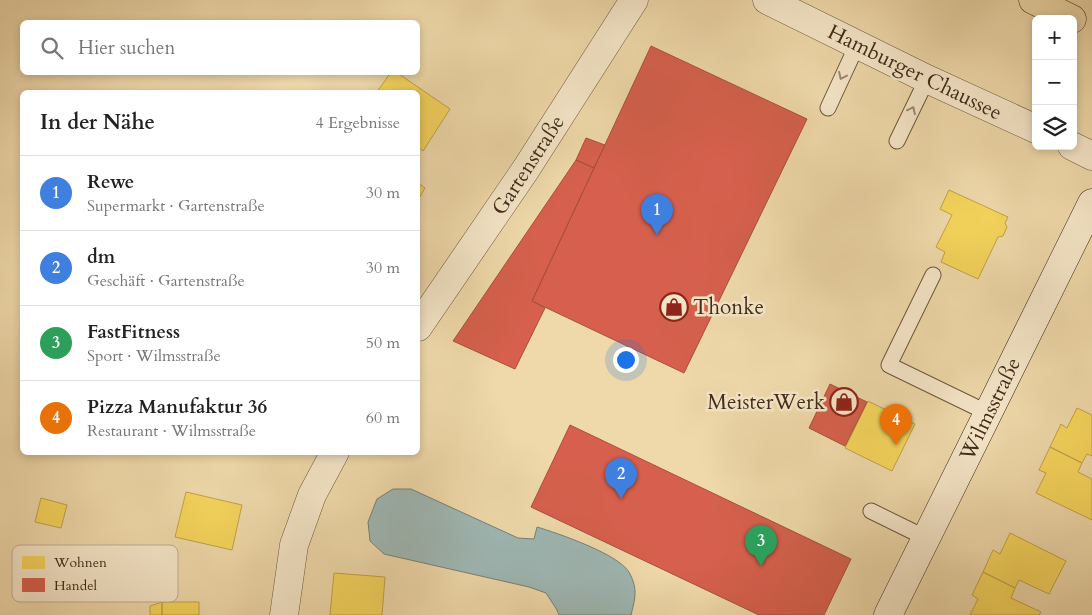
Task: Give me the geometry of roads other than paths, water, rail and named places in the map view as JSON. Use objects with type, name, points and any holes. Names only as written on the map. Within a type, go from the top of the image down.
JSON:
[{"type":"highway","points":[[1033,0],[1065,15]]},
{"type":"highway","points":[[1077,21],[1092,28]]},
{"type":"street","name":"Gartenstraße","points":[[420,324],[526,170],[634,0]]},
{"type":"street","name":"Hamburger Chaussee","points":[[767,0],[1032,128]]},
{"type":"street","points":[[1077,148],[1092,156]]},
{"type":"street","name":"Wilmsstraße","points":[[888,615],[1092,204]]},
{"type":"street","points":[[284,615],[294,545],[312,495],[332,455]]},
{"type":"lane","points":[[828,108],[857,44]]},
{"type":"lane","points":[[897,141],[927,79]]},
{"type":"lane","points":[[933,274],[889,365],[988,413]]},
{"type":"lane","points":[[871,511],[926,538]]},
{"type":"water","points":[[393,489],[411,489],[518,538],[534,539],[537,527],[573,539],[602,552],[625,567],[633,579],[635,594],[631,615],[559,615],[546,593],[529,587],[384,554],[370,541],[368,522],[377,499]]},
{"type":"place","name":"Rewe","points":[[657,235]]},
{"type":"place","name":"Thonke","points":[[674,307]]},
{"type":"place","name":"MeisterWerk","points":[[844,402]]},
{"type":"place","name":"Pizza Manufaktur 36","points":[[896,445]]},
{"type":"place","name":"dm","points":[[621,499]]},
{"type":"place","name":"FastFitness","points":[[761,566]]}]
